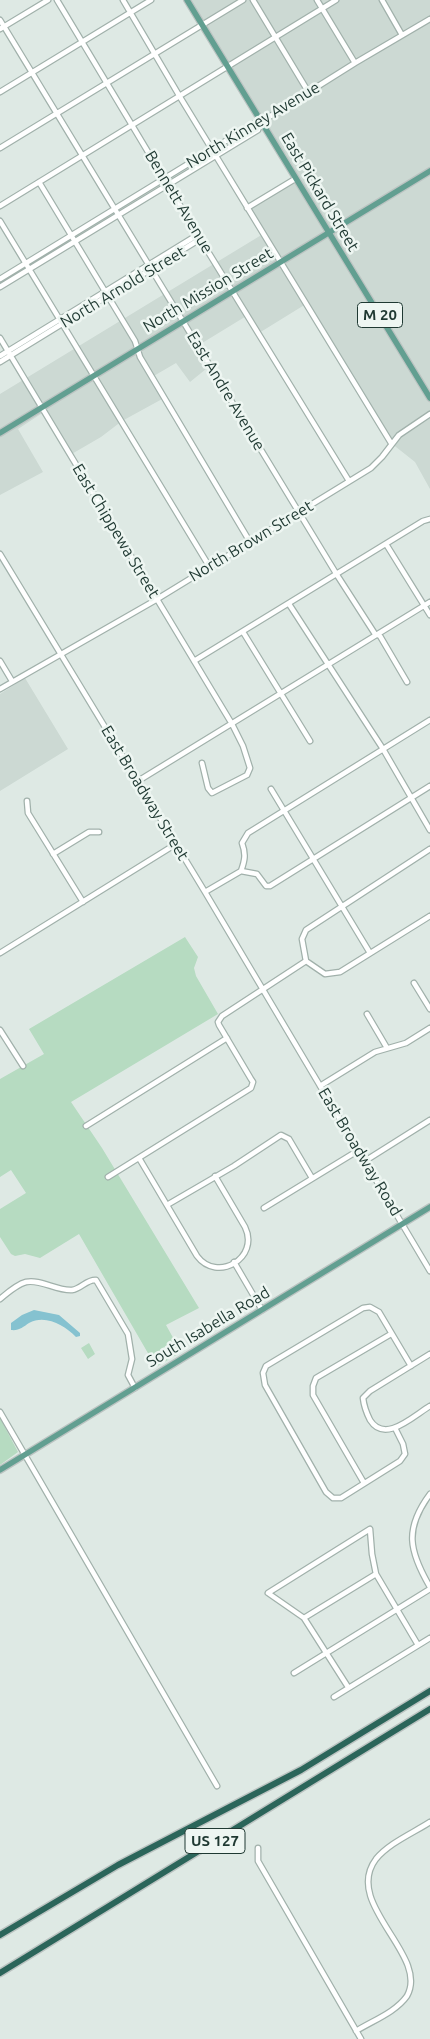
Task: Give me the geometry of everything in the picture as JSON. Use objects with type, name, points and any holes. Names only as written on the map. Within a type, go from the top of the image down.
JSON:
[{"type":"highway","name":"US 127","points":[[0,1935],[118,1865],[301,1770],[430,1692]]},
{"type":"highway","name":"US 127","points":[[0,1973],[430,1709]]},
{"type":"main road","name":"East Pickard Street","points":[[187,0],[430,398]]},
{"type":"main road","name":"North Mission Street","points":[[0,433],[430,171]]},
{"type":"main road","name":"South Isabella Road","points":[[0,1470],[430,1207]]},
{"type":"street","points":[[2,28],[48,0]]},
{"type":"street","name":"Bennett Avenue","points":[[57,0],[199,237],[350,481]]},
{"type":"street","points":[[123,0],[247,208],[392,443]]},
{"type":"street","points":[[0,92],[151,0]]},
{"type":"street","points":[[0,148],[243,0]]},
{"type":"street","points":[[253,0],[308,93]]},
{"type":"street","points":[[317,0],[355,63]]},
{"type":"street","points":[[0,206],[336,0]]},
{"type":"street","points":[[382,0],[402,35]]},
{"type":"street","name":"North Kinney Avenue","points":[[0,279],[430,18]]},
{"type":"street","name":"East Andre Avenue","points":[[0,20],[2,28],[115,209],[337,574],[375,634],[380,636],[407,682]]},
{"type":"street","points":[[0,287],[258,130],[261,122]]},
{"type":"street","points":[[247,208],[296,179]]},
{"type":"street","points":[[39,182],[135,341],[140,357],[250,542]]},
{"type":"street","points":[[0,221],[209,566]]},
{"type":"street","name":"North Arnold Street","points":[[0,362],[62,321],[150,268],[194,237],[199,237]]},
{"type":"street","name":"East Chippewa Street","points":[[0,338],[232,724],[246,754],[250,768],[247,775],[212,793],[208,788],[202,763]]},
{"type":"street","name":"North Arnold Street","points":[[0,356],[10,354]]},
{"type":"street","name":"North Brown Street","points":[[0,689],[158,599],[350,481],[378,462],[392,443],[406,429],[430,414]]},
{"type":"street","points":[[194,661],[430,519]]},
{"type":"street","points":[[386,544],[430,615]]},
{"type":"street","name":"East Broadway Street","points":[[0,554],[2,561],[138,781],[288,1033]]},
{"type":"street","points":[[138,781],[430,602]]},
{"type":"street","points":[[290,604],[382,749],[430,830]]},
{"type":"street","points":[[243,632],[310,741]]},
{"type":"street","points":[[0,661],[12,681]]},
{"type":"street","points":[[205,892],[241,871],[245,861],[242,843],[245,836],[430,720]]},
{"type":"street","points":[[241,871],[258,874],[266,886],[270,886],[430,786]]},
{"type":"street","points":[[271,789],[370,954]]},
{"type":"street","points":[[27,801],[28,813],[82,902]]},
{"type":"street","points":[[53,854],[89,832],[98,832]]},
{"type":"street","points":[[0,953],[176,844]]},
{"type":"street","points":[[430,849],[306,930],[302,939],[306,962],[319,972],[331,975],[340,972],[430,916]]},
{"type":"street","points":[[108,1177],[248,1091],[252,1085],[251,1079],[218,1022],[222,1016],[306,962]]},
{"type":"street","points":[[414,983],[430,1009]]},
{"type":"street","points":[[367,1014],[387,1048]]},
{"type":"street","points":[[320,1086],[375,1052],[406,1043],[430,1028]]},
{"type":"street","points":[[0,1032],[23,1066]]},
{"type":"street","name":"East Broadway Road","points":[[288,1033],[430,1271]]},
{"type":"street","points":[[86,1126],[227,1038]]},
{"type":"street","points":[[365,1161],[430,1120]]},
{"type":"street","points":[[167,1205],[234,1166],[281,1135],[289,1139],[312,1178]]},
{"type":"street","points":[[264,1208],[359,1150]]},
{"type":"street","points":[[139,1158],[197,1256],[205,1265],[217,1268],[234,1262],[245,1254],[248,1249],[248,1234],[215,1176]]},
{"type":"street","points":[[234,1262],[262,1310]]},
{"type":"street","points":[[0,1298],[25,1282],[35,1282],[64,1290],[74,1290],[89,1281],[96,1280],[128,1334],[132,1359],[128,1375],[135,1388]]},
{"type":"street","points":[[395,1428],[404,1444],[405,1454],[400,1461],[341,1498],[333,1498],[326,1492],[265,1385],[263,1373],[266,1366],[287,1352],[363,1308],[370,1307],[379,1312],[411,1366]]},
{"type":"street","points":[[364,1483],[313,1395],[313,1386],[316,1378],[391,1334]]},
{"type":"street","points":[[430,1354],[370,1391],[363,1398],[364,1408],[377,1429],[385,1431],[395,1428],[430,1406]]},
{"type":"street","points":[[0,1412],[217,1786]]},
{"type":"street","points":[[294,1673],[430,1588],[412,1550],[413,1522],[419,1509],[430,1494]]},
{"type":"street","points":[[348,1687],[304,1618],[268,1593],[370,1529],[376,1574],[418,1645]]},
{"type":"street","points":[[304,1618],[376,1574]]},
{"type":"street","points":[[334,1697],[430,1638]]},
{"type":"street","points":[[356,2031],[402,2002],[412,1983],[411,1968],[372,1898],[369,1882],[372,1867],[375,1860],[387,1849],[430,1822]]},
{"type":"street","points":[[258,1848],[258,1861],[361,2039]]},
{"type":"shaded area","points":[[187,0],[430,0],[430,489],[415,462],[391,443],[306,304],[259,333],[248,315],[194,348],[206,369],[190,382],[176,363],[152,377],[164,398],[122,421],[101,437],[70,455],[44,412],[18,429],[43,472],[0,495],[0,394],[263,234],[247,208],[295,179]]},
{"type":"shaded area","points":[[25,678],[68,749],[0,791],[0,694]]},
{"type":"green space","points":[[185,937],[198,957],[194,968],[196,976],[218,1014],[71,1102],[102,1148],[199,1308],[166,1325],[181,1352],[156,1367],[79,1234],[40,1258],[25,1254],[15,1256],[11,1254],[0,1237],[0,1209],[26,1193],[11,1170],[0,1177],[0,1079],[44,1054],[29,1029]]},
{"type":"green space","points":[[89,1343],[95,1354],[88,1359],[81,1348]]},
{"type":"green space","points":[[0,1418],[18,1452],[0,1465]]},
{"type":"water","points":[[34,1310],[59,1315],[80,1333],[80,1336],[76,1337],[55,1322],[42,1320],[29,1323],[19,1329],[11,1330],[11,1323],[22,1315]]}]
